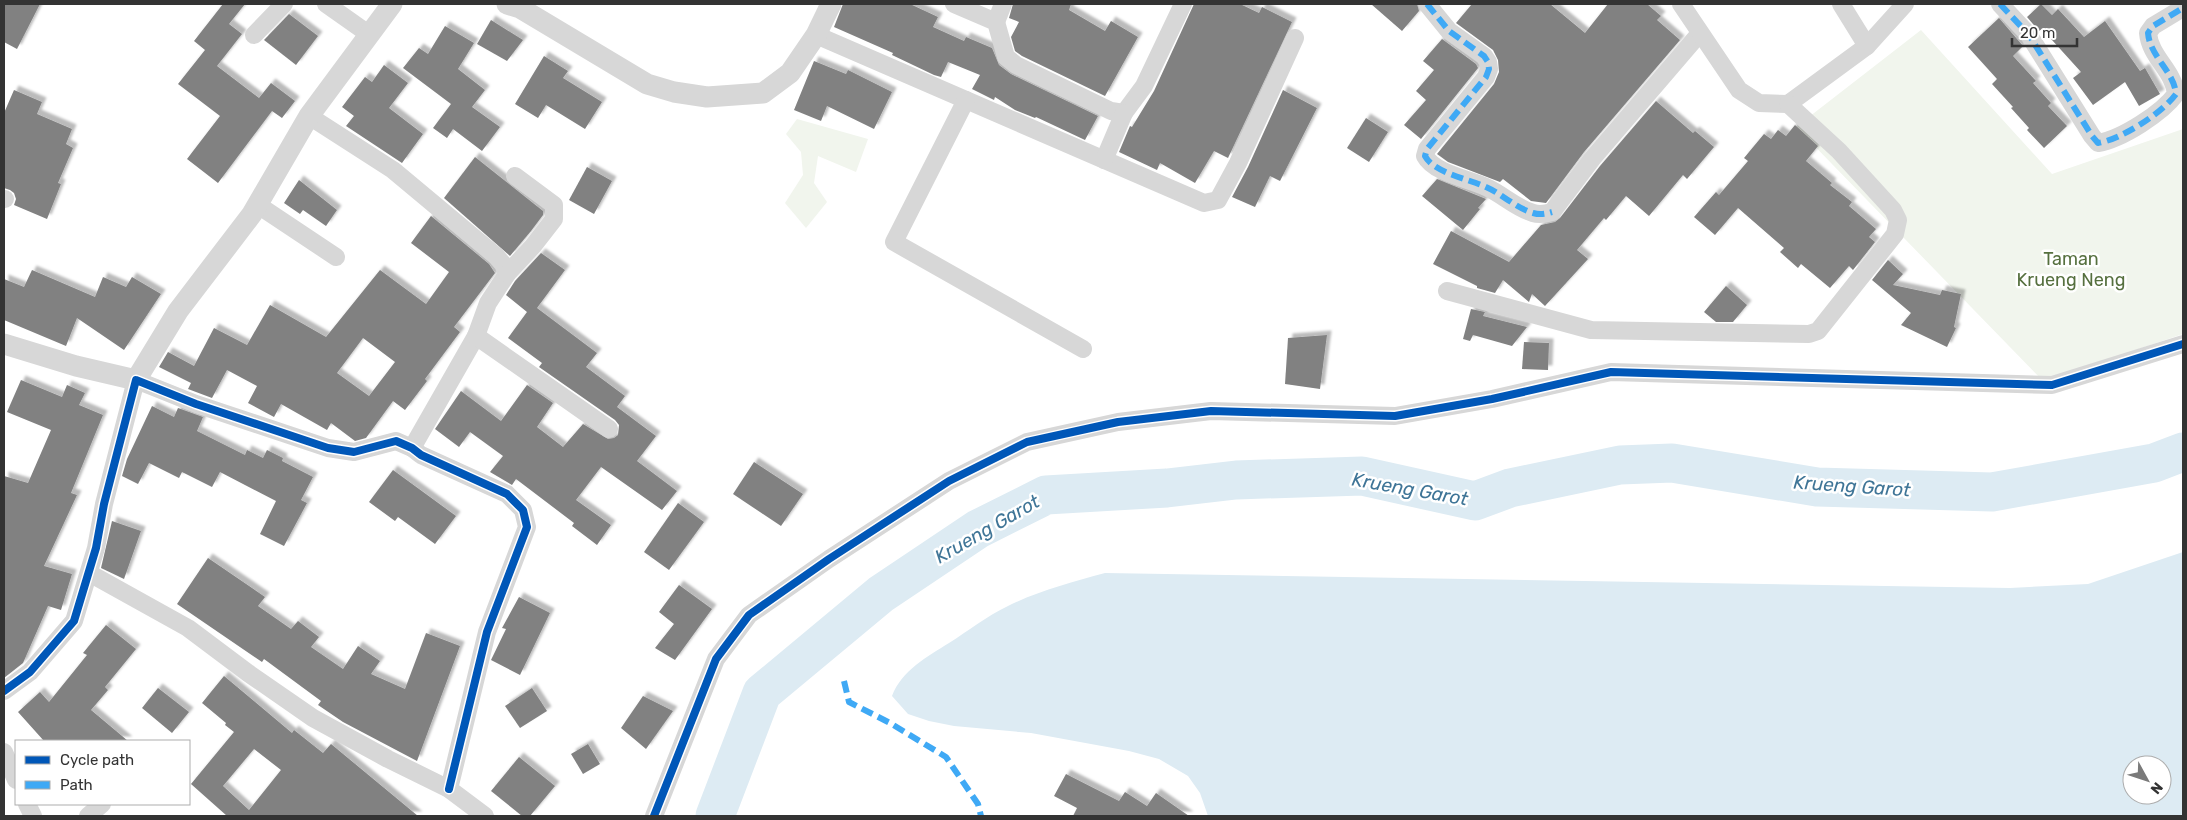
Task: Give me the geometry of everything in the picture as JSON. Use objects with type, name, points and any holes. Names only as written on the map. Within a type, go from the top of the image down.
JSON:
[{"type":"street","points":[[254,35],[284,4]]},
{"type":"street","points":[[326,4],[370,35]]},
{"type":"street","points":[[4,691],[30,672],[74,621],[96,548],[104,504],[136,380],[178,311],[258,204],[309,116],[392,4]]},
{"type":"street","points":[[507,4],[520,8],[647,84],[674,92],[707,97],[763,93],[790,73],[816,36],[831,4]]},
{"type":"street","points":[[954,4],[996,22]]},
{"type":"street","points":[[1003,4],[996,22],[1006,57],[1016,65],[1111,111],[1124,113]]},
{"type":"street","points":[[1104,160],[1124,113],[1144,86],[1183,4]]},
{"type":"street","points":[[1427,4],[1448,31],[1484,56],[1488,62],[1489,69],[1486,77],[1427,150],[1425,156],[1428,162],[1461,179],[1486,186],[1532,213],[1543,215],[1552,212],[1592,159],[1700,33]]},
{"type":"street","points":[[1681,4],[1739,90],[1758,103],[1788,104],[1867,46],[1905,4]]},
{"type":"street","points":[[1841,4],[1867,46]]},
{"type":"street","points":[[2000,4],[2029,35],[2098,143],[2121,136],[2170,103],[2176,94],[2175,84],[2149,43],[2148,34],[2153,26],[2183,8]]},
{"type":"street","points":[[816,36],[1204,203],[1218,200],[1238,163],[1295,38]]},
{"type":"street","points":[[966,100],[894,242],[1083,348]]},
{"type":"street","points":[[1447,291],[1591,330],[1808,334],[1818,331],[1895,234],[1898,220],[1893,210],[1839,152],[1788,104]]},
{"type":"street","points":[[309,116],[393,170],[496,256],[503,264],[507,274]]},
{"type":"street","points":[[412,448],[476,336],[488,303],[507,274],[533,246],[554,219],[554,205],[515,176]]},
{"type":"street","points":[[258,204],[336,257]]},
{"type":"street","points":[[476,336],[609,429]]},
{"type":"street","points":[[4,344],[76,366],[136,380],[196,404],[328,448],[354,452],[396,441],[412,448],[421,455],[507,494],[524,510],[527,527],[487,632],[448,789]]},
{"type":"street","points":[[654,816],[716,658],[749,615],[829,559],[950,481],[1027,442],[1118,422],[1211,411],[1395,416],[1492,399],[1612,372],[2052,385],[2183,344]]},
{"type":"street","points":[[89,573],[188,628],[248,674],[313,718],[448,789],[485,816]]},
{"type":"street","points":[[4,752],[15,778]]},
{"type":"street","points":[[88,816],[101,805]]},
{"type":"green space","name":"Taman Krueng Neng","points":[[1921,30],[2052,174],[2183,129],[2183,334],[2043,381],[1796,127]]},
{"type":"green space","points":[[797,119],[868,139],[856,172],[818,156],[814,183],[827,202],[806,228],[785,203],[803,175],[801,152],[786,134]]},
{"type":"shaded area","points":[[2183,552],[2183,816],[1208,816],[1200,793],[1188,776],[1159,759],[1129,751],[1031,733],[954,726],[929,721],[908,714],[892,696],[902,679],[916,665],[993,614],[1043,591],[1105,573],[2010,588],[2088,584]]},
{"type":"building","points":[[4,4],[40,4],[17,49],[4,42]]},
{"type":"building","points":[[223,4],[245,4],[229,24],[242,34],[217,66],[259,98],[271,83],[295,101],[282,118],[272,111],[218,183],[187,159],[220,116],[178,84],[205,50],[194,41]]},
{"type":"building","points":[[843,4],[910,4],[938,17],[933,27],[964,41],[966,37],[992,48],[999,65],[1011,74],[1098,116],[1085,140],[1036,117],[1015,110],[995,97],[994,100],[972,89],[980,75],[948,62],[941,77],[934,75],[892,55],[893,53],[834,27]]},
{"type":"building","points":[[1013,4],[1071,4],[1069,10],[1105,31],[1111,21],[1138,37],[1105,96],[1015,51],[1011,37],[1019,22],[1009,18]]},
{"type":"building","points":[[1194,4],[1240,4],[1259,13],[1262,7],[1292,22],[1228,158],[1214,151],[1195,183],[1160,163],[1157,170],[1119,152],[1130,126],[1132,127],[1154,91]]},
{"type":"building","points":[[1371,4],[1417,4],[1419,11],[1402,31]]},
{"type":"building","points":[[1472,4],[1550,4],[1585,33],[1608,4],[1647,4],[1661,16],[1657,20],[1680,40],[1584,152],[1546,203],[1531,201],[1503,179],[1500,182],[1448,162],[1437,154],[1494,84],[1499,72],[1498,60],[1493,50],[1456,23]]},
{"type":"building","points":[[2041,4],[2052,15],[2058,9],[2084,37],[2105,21],[2140,71],[2145,68],[2160,94],[2139,106],[2125,82],[2093,105],[2073,78],[2081,72],[2042,29],[2039,31],[2027,17]]},
{"type":"building","points":[[289,14],[318,36],[296,65],[264,40]]},
{"type":"building","points":[[1999,18],[2023,46],[2013,56],[2036,81],[2033,83],[2051,103],[2048,106],[2067,126],[2044,148],[2027,130],[2029,128],[1992,84],[1997,79],[1968,47]]},
{"type":"building","points":[[491,20],[523,40],[507,61],[477,44]]},
{"type":"building","points":[[445,26],[474,43],[458,69],[485,90],[472,107],[500,127],[482,151],[453,129],[447,138],[433,128],[451,104],[403,68],[419,48],[428,54]]},
{"type":"building","points":[[1442,39],[1476,64],[1478,68],[1421,139],[1404,125],[1426,100],[1416,91],[1434,70],[1423,61]]},
{"type":"building","points":[[544,56],[568,71],[563,78],[602,102],[585,129],[546,105],[538,118],[515,104]]},
{"type":"building","points":[[814,61],[846,74],[848,70],[892,92],[874,129],[827,106],[821,121],[794,110]]},
{"type":"building","points":[[384,65],[408,83],[389,108],[423,134],[402,163],[346,126],[354,116],[342,107],[365,77],[372,82]]},
{"type":"building","points":[[14,90],[42,102],[37,114],[72,129],[66,144],[73,148],[58,183],[61,184],[47,219],[14,205],[16,199],[14,193],[4,188],[4,113]]},
{"type":"building","points":[[1283,90],[1317,108],[1280,181],[1270,176],[1255,207],[1232,197],[1248,167]]},
{"type":"building","points":[[1656,101],[1693,133],[1695,131],[1714,147],[1687,179],[1683,175],[1649,216],[1626,196],[1606,220],[1604,218],[1577,250],[1588,259],[1545,306],[1532,294],[1529,302],[1503,280],[1495,293],[1477,288],[1477,286],[1433,264],[1451,231],[1509,262],[1541,225],[1555,222],[1560,218],[1600,166]]},
{"type":"building","points":[[1366,118],[1388,132],[1369,162],[1347,148]]},
{"type":"building","points":[[1795,125],[1818,146],[1806,161],[1832,183],[1830,185],[1852,202],[1849,206],[1876,229],[1869,237],[1875,242],[1853,270],[1849,266],[1830,288],[1801,264],[1798,268],[1780,252],[1784,248],[1738,208],[1715,235],[1694,217],[1716,192],[1719,195],[1748,161],[1744,158],[1764,134],[1771,139],[1778,130],[1786,136]]},
{"type":"building","points":[[475,157],[543,211],[543,215],[510,256],[444,198]]},
{"type":"building","points":[[587,167],[612,181],[594,214],[569,200]]},
{"type":"building","points":[[1437,179],[1486,199],[1463,230],[1422,196]]},
{"type":"building","points":[[299,180],[337,210],[326,226],[303,210],[300,214],[284,203]]},
{"type":"building","points":[[431,216],[489,264],[495,273],[454,327],[460,332],[425,379],[427,381],[405,410],[393,401],[366,438],[355,441],[331,423],[327,430],[281,404],[274,417],[248,403],[257,386],[227,370],[212,398],[188,389],[191,383],[159,367],[168,352],[194,366],[214,328],[247,345],[270,305],[326,337],[380,270],[426,304],[449,272],[411,243]],"holes":[[[363,338],[395,362],[369,396],[337,373]]]},
{"type":"building","points":[[541,253],[565,270],[537,308],[597,353],[586,367],[625,396],[617,407],[656,436],[637,461],[677,491],[662,510],[601,467],[576,500],[611,525],[597,545],[572,526],[574,523],[516,479],[512,485],[490,472],[503,456],[470,432],[459,447],[435,429],[461,391],[501,421],[527,385],[553,403],[537,427],[563,447],[583,424],[608,439],[618,435],[619,425],[615,420],[539,367],[542,363],[508,338],[527,312],[506,295],[515,281]]},
{"type":"building","points":[[1888,260],[1903,274],[1893,285],[1940,295],[1942,290],[1961,294],[1954,327],[1956,328],[1947,347],[1901,325],[1911,313],[1872,280]]},
{"type":"building","points":[[32,270],[95,297],[103,277],[126,287],[132,277],[161,294],[124,350],[77,318],[66,346],[4,320],[4,279],[24,287]]},
{"type":"building","points":[[1726,286],[1747,305],[1733,322],[1716,322],[1704,312]]},
{"type":"building","points":[[1471,309],[1485,312],[1483,316],[1527,327],[1512,346],[1473,335],[1470,341],[1463,339]]},
{"type":"building","points":[[1327,335],[1320,389],[1285,384],[1288,338]]},
{"type":"building","points":[[1524,342],[1549,343],[1548,370],[1522,369]]},
{"type":"building","points":[[21,380],[62,397],[67,385],[85,393],[79,405],[103,415],[71,493],[77,495],[44,566],[72,574],[61,610],[48,606],[23,663],[4,678],[4,476],[28,483],[51,430],[7,412]]},
{"type":"building","points":[[152,406],[174,417],[178,408],[203,417],[197,431],[245,455],[247,450],[263,458],[267,450],[283,458],[282,461],[313,477],[301,500],[307,503],[284,546],[260,534],[276,501],[220,472],[212,487],[182,472],[179,478],[149,463],[138,484],[122,476],[127,459]]},
{"type":"building","points":[[754,462],[803,494],[781,526],[733,494]]},
{"type":"building","points":[[393,470],[456,516],[435,544],[398,517],[395,521],[369,502]]},
{"type":"building","points":[[678,503],[704,522],[669,570],[644,552]]},
{"type":"building","points":[[112,521],[141,531],[124,579],[101,568]]},
{"type":"building","points":[[208,558],[265,597],[258,606],[291,629],[298,621],[319,637],[311,647],[343,669],[358,646],[380,661],[371,674],[405,689],[426,633],[460,646],[417,761],[343,722],[318,705],[321,701],[264,659],[262,662],[177,604]]},
{"type":"building","points":[[679,585],[712,609],[675,660],[655,648],[674,624],[659,612]]},
{"type":"building","points":[[519,597],[550,613],[520,675],[491,660],[506,629],[502,628]]},
{"type":"building","points":[[106,625],[136,649],[105,687],[108,690],[91,710],[127,740],[43,740],[18,712],[40,692],[49,702],[87,655],[83,653]]},
{"type":"building","points":[[224,676],[292,733],[294,730],[323,753],[331,744],[418,816],[227,816],[191,784],[234,732],[202,703]],"holes":[[[254,749],[281,770],[249,810],[223,786]]]},
{"type":"building","points":[[158,688],[189,712],[172,733],[142,708]]},
{"type":"building","points":[[532,688],[547,711],[520,728],[505,706]]},
{"type":"building","points":[[643,696],[673,711],[646,749],[621,728]]},
{"type":"building","points":[[588,744],[600,764],[583,774],[571,754]]},
{"type":"building","points":[[519,757],[555,786],[530,816],[522,816],[491,791]]},
{"type":"building","points":[[1066,774],[1119,801],[1125,792],[1147,806],[1156,793],[1189,816],[1073,816],[1077,808],[1054,796]]},
{"type":"waterway","name":"Krueng Garot","points":[[715,816],[762,693],[881,594],[978,529],[1046,495],[1167,488],[1236,480],[1362,476],[1475,501],[1510,488],[1620,465],[1672,463],[1817,487],[1992,492],[2154,463],[2183,452]]},
{"type":"marked path","points":[[1427,4],[1449,31],[1484,56],[1488,62],[1489,69],[1486,77],[1427,149],[1425,156],[1436,167],[1486,187],[1527,211],[1540,214],[1552,212]]},
{"type":"marked path","points":[[2000,4],[2029,35],[2098,143],[2108,141],[2130,131],[2161,109],[2176,94],[2171,78],[2153,49],[2148,33],[2153,26],[2183,8]]},
{"type":"marked path","points":[[844,681],[849,702],[890,723],[946,757],[978,804],[981,816]]},
{"type":"cycle path","points":[[654,816],[716,659],[749,615],[829,559],[949,481],[1027,442],[1118,422],[1211,411],[1395,416],[1492,399],[1611,372],[2052,385],[2183,344]]},
{"type":"cycle path","points":[[4,691],[30,672],[74,621],[96,548],[104,504],[136,380],[196,404],[328,448],[354,452],[396,441],[412,448],[421,455],[507,494],[523,510],[527,527],[487,632],[449,789]]}]
